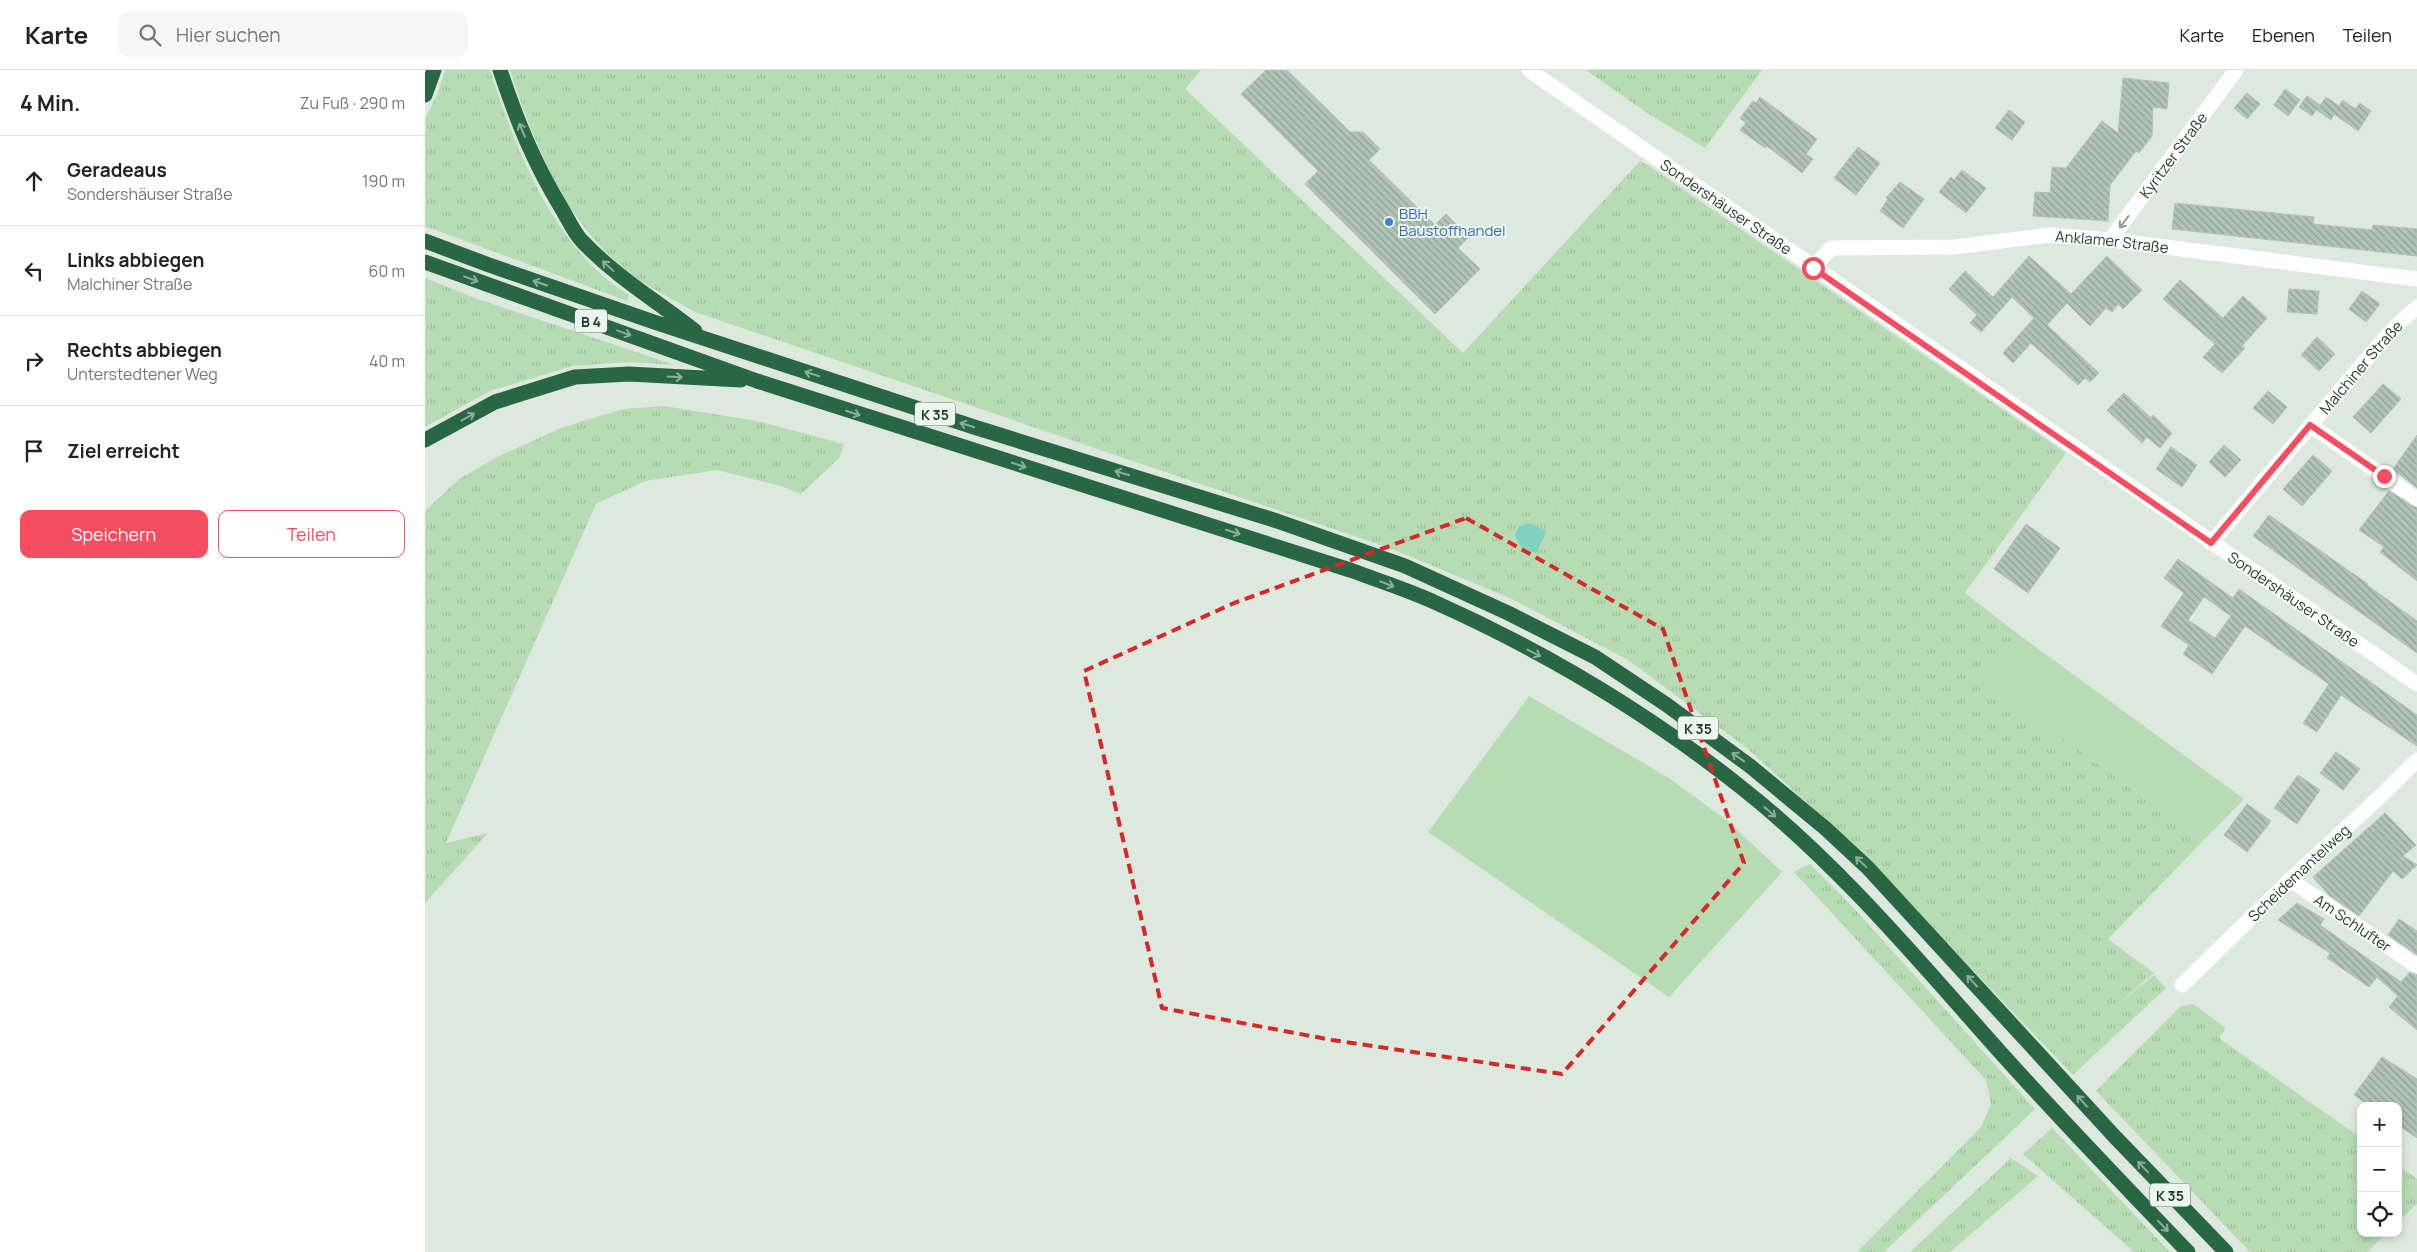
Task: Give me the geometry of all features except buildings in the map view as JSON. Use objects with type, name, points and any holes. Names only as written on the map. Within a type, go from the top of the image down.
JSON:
[{"type":"highway","points":[[425,96],[434,70]]},
{"type":"highway","points":[[500,70],[513,110],[538,170],[581,240],[622,279],[651,296],[702,337]]},
{"type":"highway","name":"B 4","points":[[425,241],[489,266],[702,337]]},
{"type":"highway","name":"B 4","points":[[425,262],[757,381]]},
{"type":"highway","name":"K 35","points":[[702,337],[983,430],[1277,521],[1405,566],[1508,613],[1595,657],[1667,705],[1750,766],[1825,828],[1868,868],[2115,1137],[2226,1252]]},
{"type":"highway","points":[[425,440],[495,402],[575,377],[629,374],[757,381]]},
{"type":"highway","name":"K 35","points":[[757,381],[1350,570],[1431,601],[1575,674],[1674,737],[1743,789],[1811,848],[1869,905],[2092,1154],[2188,1252]]},
{"type":"street","name":"Sondershäuser Straße","points":[[1529,70],[2417,684]]},
{"type":"street","name":"Kyritzer Straße","points":[[2110,240],[2236,70]]},
{"type":"street","name":"Anklamer Straße","points":[[1813,268],[1831,248],[1955,247],[2050,235],[2110,240],[2417,279]]},
{"type":"street","name":"Malchiner Straße","points":[[2211,543],[2398,324],[2417,307]]},
{"type":"street","points":[[2310,425],[2417,499]]},
{"type":"street","name":"Scheidemantelweg","points":[[2183,985],[2290,880],[2417,760]]},
{"type":"street","name":"Am Schlufter","points":[[2290,880],[2417,966]]},
{"type":"highlighted area","points":[[1466,518],[1663,629],[1744,863],[1562,1074],[1332,1040],[1162,1008],[1084,671],[1234,603]]},
{"type":"green space","points":[[445,70],[490,70],[512,132],[541,195],[559,225],[579,252],[603,275],[629,295],[627,301],[425,226],[425,119],[437,95]]},
{"type":"green space","points":[[510,70],[1201,70],[1185,89],[1463,353],[1640,161],[2066,453],[1965,593],[2022,637],[1981,680],[2204,840],[2108,939],[2154,973],[2117,1005],[2154,975],[2166,988],[2073,1075],[1855,847],[1748,749],[1628,660],[1512,599],[1392,549],[695,312],[652,288],[627,271],[605,251],[586,229],[554,180],[541,153]]},
{"type":"green space","points":[[1586,70],[1762,70],[1705,148],[1650,115]]},
{"type":"green space","points":[[425,278],[475,298],[675,365],[629,362],[573,366],[490,391],[425,427]]},
{"type":"green space","points":[[664,406],[757,421],[844,444],[840,457],[801,494],[781,486],[717,470],[645,481],[596,504],[446,843],[488,833],[425,903],[425,511],[459,479],[499,456],[561,428],[623,409]]},
{"type":"green space","points":[[2022,637],[2244,799],[2204,840],[1980,680]]},
{"type":"green space","points":[[1529,696],[1669,778],[1729,822],[1782,872],[1669,997],[1428,832]]},
{"type":"green space","points":[[1810,864],[1851,905],[2035,1109],[1884,1252],[1857,1252],[1981,1127],[1991,1104],[1986,1080],[1794,872]]},
{"type":"green space","points":[[2193,1004],[2226,1028],[2219,1038],[2357,1135],[2357,1237],[2383,1237],[2367,1252],[2250,1252],[2096,1091],[2181,1006]]},
{"type":"green space","points":[[2052,1128],[2170,1252],[2134,1252],[2023,1154]]},
{"type":"green space","points":[[2011,1158],[2038,1176],[1950,1252],[1910,1252]]},
{"type":"green space","points":[[2402,1168],[2417,1179],[2417,1204],[2402,1218]]},
{"type":"water","points":[[1529,523],[1547,531],[1536,553],[1522,549],[1515,536],[1519,526]]},
{"type":"place","name":"BBH Baustoffhandel","points":[[1389,222]]},
{"type":"route","points":[[1813,268],[2070,446],[2159,505],[2211,543],[2310,425],[2384,476]]}]
